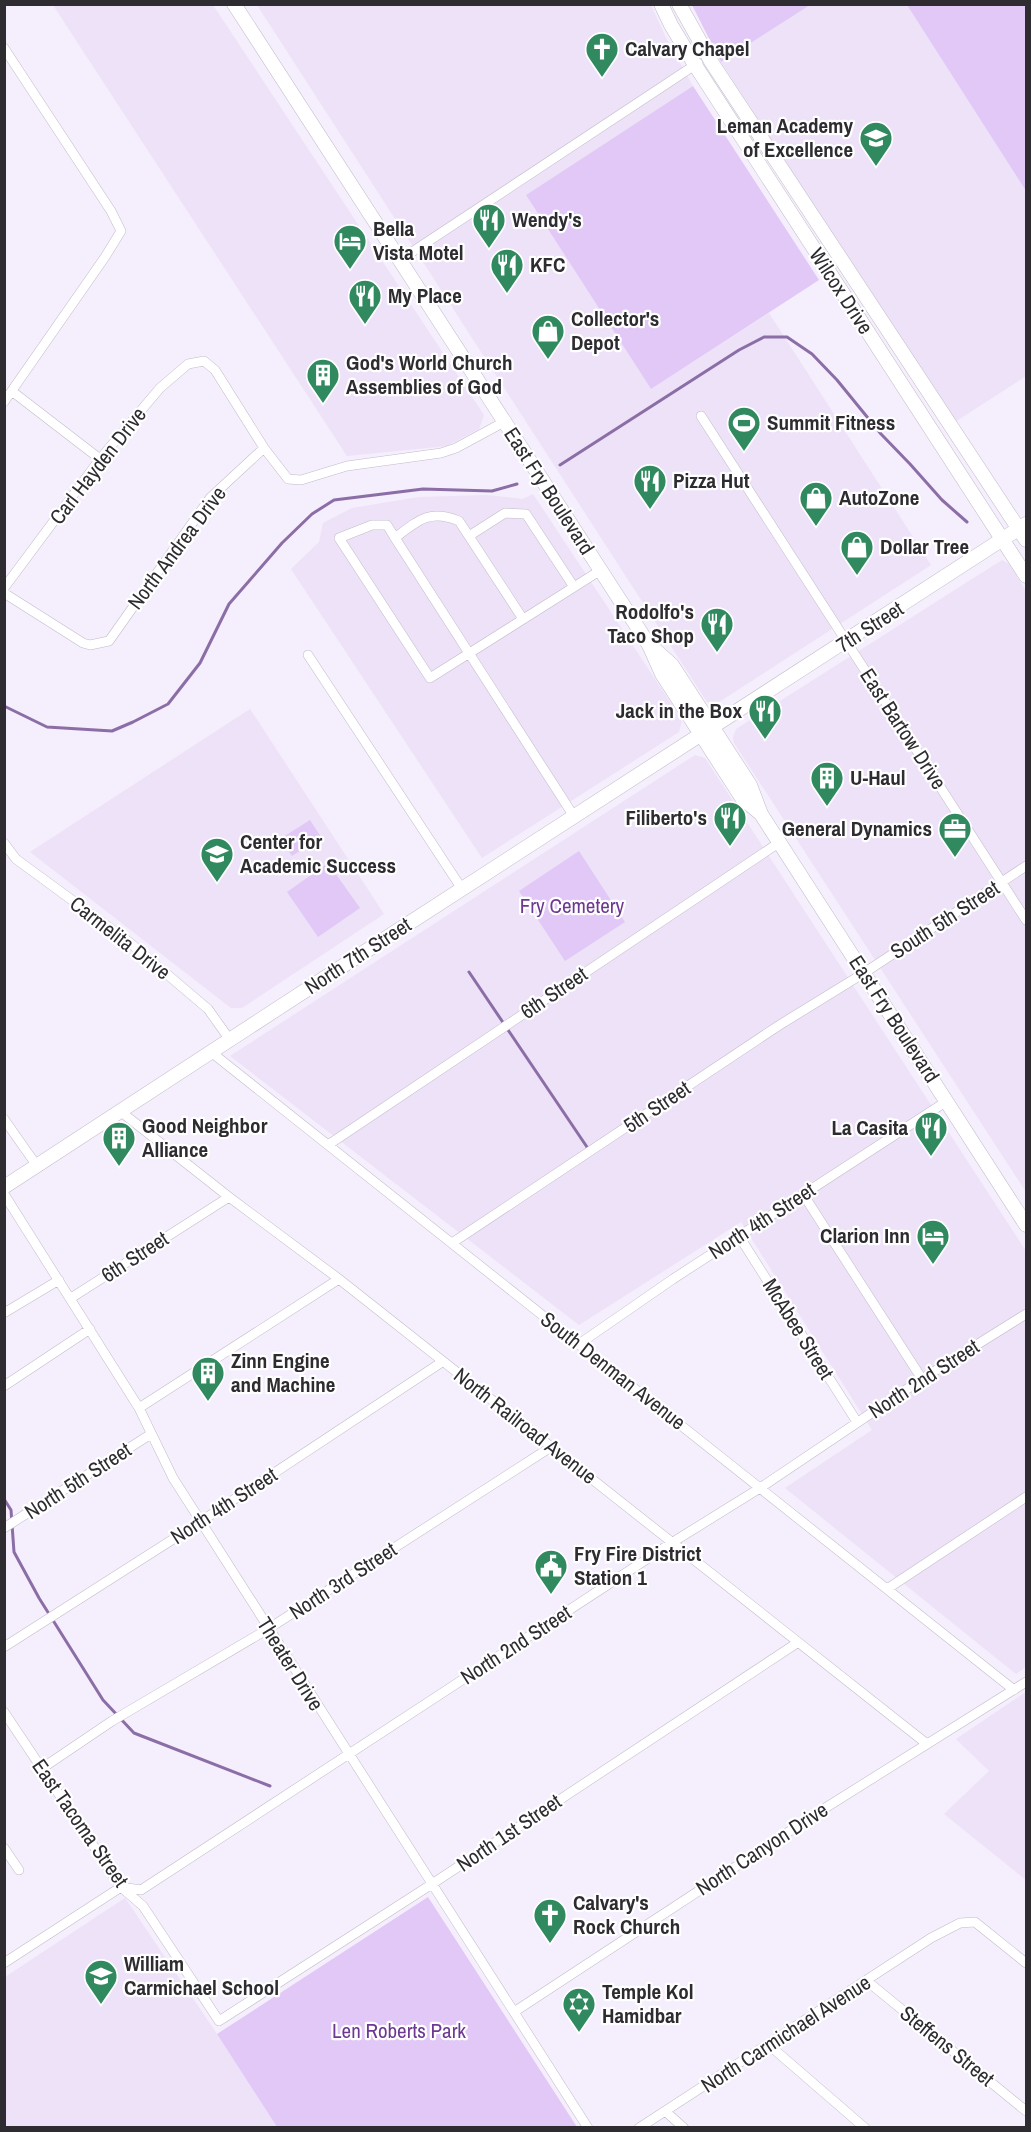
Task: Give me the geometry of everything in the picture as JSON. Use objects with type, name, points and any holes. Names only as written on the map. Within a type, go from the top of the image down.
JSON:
[{"type":"main road","name":"East Fry Boulevard","points":[[234,4],[649,645],[662,674],[701,736],[742,798],[761,814]]},
{"type":"main road","name":"Wilcox Drive","points":[[661,4],[695,65],[1026,576]]},
{"type":"main road","name":"Wilcox Drive","points":[[679,4],[708,57],[1024,531]]},
{"type":"main road","name":"7th Street","points":[[713,728],[1003,540],[1024,531]]},
{"type":"main road","name":"East Fry Boulevard","points":[[649,645],[672,665],[713,728],[750,785],[761,814],[1026,1225]]},
{"type":"main road","name":"North 7th Street","points":[[4,1187],[713,728]]},
{"type":"street","points":[[4,48],[111,211],[121,231],[4,402]]},
{"type":"street","points":[[400,260],[708,57]]},
{"type":"street","name":"Carl Hayden Drive","points":[[4,588],[100,459],[160,388],[188,364],[204,361],[215,370],[264,448]]},
{"type":"street","points":[[13,392],[100,459]]},
{"type":"street","name":"East Bartow Drive","points":[[700,416],[1026,920]]},
{"type":"street","points":[[264,448],[288,479],[301,480],[347,466],[441,453],[456,448],[504,422]]},
{"type":"street","name":"North Andrea Drive","points":[[4,593],[83,643],[90,645],[109,641],[210,498],[264,448]]},
{"type":"street","points":[[469,536],[505,513],[526,514],[574,587]]},
{"type":"street","points":[[395,538],[412,524],[427,517],[445,515],[459,521],[524,619]]},
{"type":"street","points":[[575,818],[469,653],[395,538],[387,525],[372,525],[339,538],[430,678],[469,653],[524,619],[601,570]]},
{"type":"street","points":[[308,655],[462,889]]},
{"type":"street","name":"6th Street","points":[[328,1145],[780,842]]},
{"type":"street","name":"Carmelita Drive","points":[[4,843],[16,859],[129,942],[207,1009],[230,1040]]},
{"type":"street","name":"South 5th Street","points":[[864,973],[1026,866]]},
{"type":"street","name":"5th Street","points":[[452,1243],[778,1026],[864,973]]},
{"type":"street","name":"South Denman Avenue","points":[[211,1052],[1014,1690]]},
{"type":"street","name":"North 4th Street","points":[[579,1344],[673,1279],[948,1101]]},
{"type":"street","name":"North Railroad Avenue","points":[[122,1110],[125,1115],[229,1197],[339,1279],[927,1744]]},
{"type":"street","points":[[4,1119],[37,1166]]},
{"type":"street","name":"Theater Drive","points":[[4,1194],[139,1408],[173,1478],[200,1522],[588,2127]]},
{"type":"street","points":[[803,1194],[922,1379]]},
{"type":"street","name":"6th Street","points":[[70,1298],[229,1197]]},
{"type":"street","name":"McAbee Street","points":[[739,1236],[857,1422]]},
{"type":"street","points":[[139,1408],[339,1279]]},
{"type":"street","points":[[4,1313],[59,1280]]},
{"type":"street","name":"North 2nd Street","points":[[4,1963],[121,1887],[141,1890],[673,1542],[760,1488],[922,1379],[1026,1314]]},
{"type":"street","points":[[4,1386],[90,1329]]},
{"type":"street","name":"North 4th Street","points":[[4,1647],[200,1522],[442,1362]]},
{"type":"street","name":"North 5th Street","points":[[4,1528],[151,1434]]},
{"type":"street","name":"North 3rd Street","points":[[41,1768],[112,1721],[268,1629],[551,1447]]},
{"type":"street","points":[[887,1589],[1026,1497]]},
{"type":"street","name":"North 1st Street","points":[[219,2021],[432,1884],[797,1642]]},
{"type":"street","name":"North Canyon Drive","points":[[514,2012],[822,1810],[1026,1682]]},
{"type":"street","name":"East Tacoma Street","points":[[4,1712],[121,1887],[143,1906],[219,2021]]},
{"type":"street","points":[[4,1848],[19,1870]]},
{"type":"street","name":"North Carmichael Avenue","points":[[639,2127],[867,1982],[931,1938],[960,1923],[975,1922],[1026,1963]]},
{"type":"street","name":"Steffens Street","points":[[867,1982],[1026,2111]]},
{"type":"street","points":[[769,2045],[866,2127]]},
{"type":"street","points":[[665,2111],[684,2127]]},
{"type":"shaded area","points":[[53,5],[213,5],[484,415],[479,429],[447,446],[347,456]]},
{"type":"shaded area","points":[[257,5],[651,5],[666,38],[693,86],[526,195],[651,389],[769,313],[931,565],[716,704],[707,702]]},
{"type":"shaded area","name":"Leman Academy of Excellence","points":[[810,5],[907,5],[1026,191],[1026,376],[955,422],[721,62]]},
{"type":"shaded area","points":[[533,494],[682,720],[679,732],[482,858],[291,569],[319,542],[323,523],[352,508],[419,497],[487,495],[523,499]]},
{"type":"shaded area","points":[[1002,560],[1009,564],[1026,591],[1026,1192],[734,743],[733,737],[736,729]]},
{"type":"shaded area","name":"Center for Academic Success","points":[[250,709],[384,914],[242,1008],[231,1008],[30,852]]},
{"type":"shaded area","points":[[695,755],[705,758],[1026,1251],[1026,1667],[1016,1674],[785,1488],[872,1430],[741,1222],[579,1325],[230,1056]]},
{"type":"shaded area","points":[[1026,1692],[1026,1880],[944,1814],[989,1771],[956,1739]]},
{"type":"shaded area","name":"William Carmichael School","points":[[125,1898],[277,2127],[5,2128],[5,1977]]},
{"type":"green space","points":[[692,5],[810,5],[721,62]]},
{"type":"green space","points":[[907,5],[1026,5],[1026,191]]},
{"type":"green space","points":[[693,86],[819,280],[651,389],[526,195]]},
{"type":"green space","points":[[310,820],[321,837],[292,856],[280,839]]},
{"type":"green space","name":"Fry Cemetery","points":[[579,851],[625,922],[565,961],[519,891]]},
{"type":"green space","points":[[328,863],[360,908],[318,937],[287,892]]},
{"type":"green space","name":"Len Roberts Park","points":[[428,1897],[577,2127],[277,2127],[217,2034]]},
{"type":"waterway","points":[[560,465],[739,350],[764,337],[787,337],[812,354],[837,380],[881,434],[942,500],[967,522]]},
{"type":"waterway","points":[[4,706],[47,727],[112,731],[133,722],[168,704],[200,663],[229,604],[282,543],[312,514],[334,500],[423,489],[492,491],[517,484]]},
{"type":"waterway","points":[[469,972],[589,1150]]},
{"type":"waterway","points":[[4,1499],[11,1510],[14,1552],[39,1598],[103,1700],[134,1733],[270,1786]]},
{"type":"place","name":"Calvary Chapel","points":[[602,78]]},
{"type":"place","name":"Leman Academy of Excellence","points":[[876,167]]},
{"type":"place","name":"Wendy's","points":[[489,249]]},
{"type":"place","name":"Bella Vista Motel","points":[[350,270]]},
{"type":"place","name":"KFC","points":[[507,294]]},
{"type":"place","name":"My Place","points":[[365,325]]},
{"type":"place","name":"Collector's Depot","points":[[548,360]]},
{"type":"place","name":"God's World Church Assemblies of God","points":[[323,404]]},
{"type":"place","name":"Summit Fitness","points":[[744,452]]},
{"type":"place","name":"Pizza Hut","points":[[650,510]]},
{"type":"place","name":"AutoZone","points":[[816,527]]},
{"type":"place","name":"Dollar Tree","points":[[857,576]]},
{"type":"place","name":"Rodolfo's Taco Shop","points":[[717,653]]},
{"type":"place","name":"Jack in the Box","points":[[765,740]]},
{"type":"place","name":"U-Haul","points":[[827,807]]},
{"type":"place","name":"Filiberto's","points":[[730,847]]},
{"type":"place","name":"General Dynamics","points":[[955,858]]},
{"type":"place","name":"Center for Academic Success","points":[[217,883]]},
{"type":"place","name":"La Casita","points":[[931,1157]]},
{"type":"place","name":"Good Neighbor Alliance","points":[[119,1167]]},
{"type":"place","name":"Clarion Inn","points":[[933,1265]]},
{"type":"place","name":"Zinn Engine and Machine","points":[[208,1402]]},
{"type":"place","name":"Fry Fire District Station 1","points":[[551,1595]]},
{"type":"place","name":"Calvary's Rock Church","points":[[550,1944]]},
{"type":"place","name":"William Carmichael School","points":[[101,2005]]},
{"type":"place","name":"Temple Kol Hamidbar","points":[[579,2033]]}]
